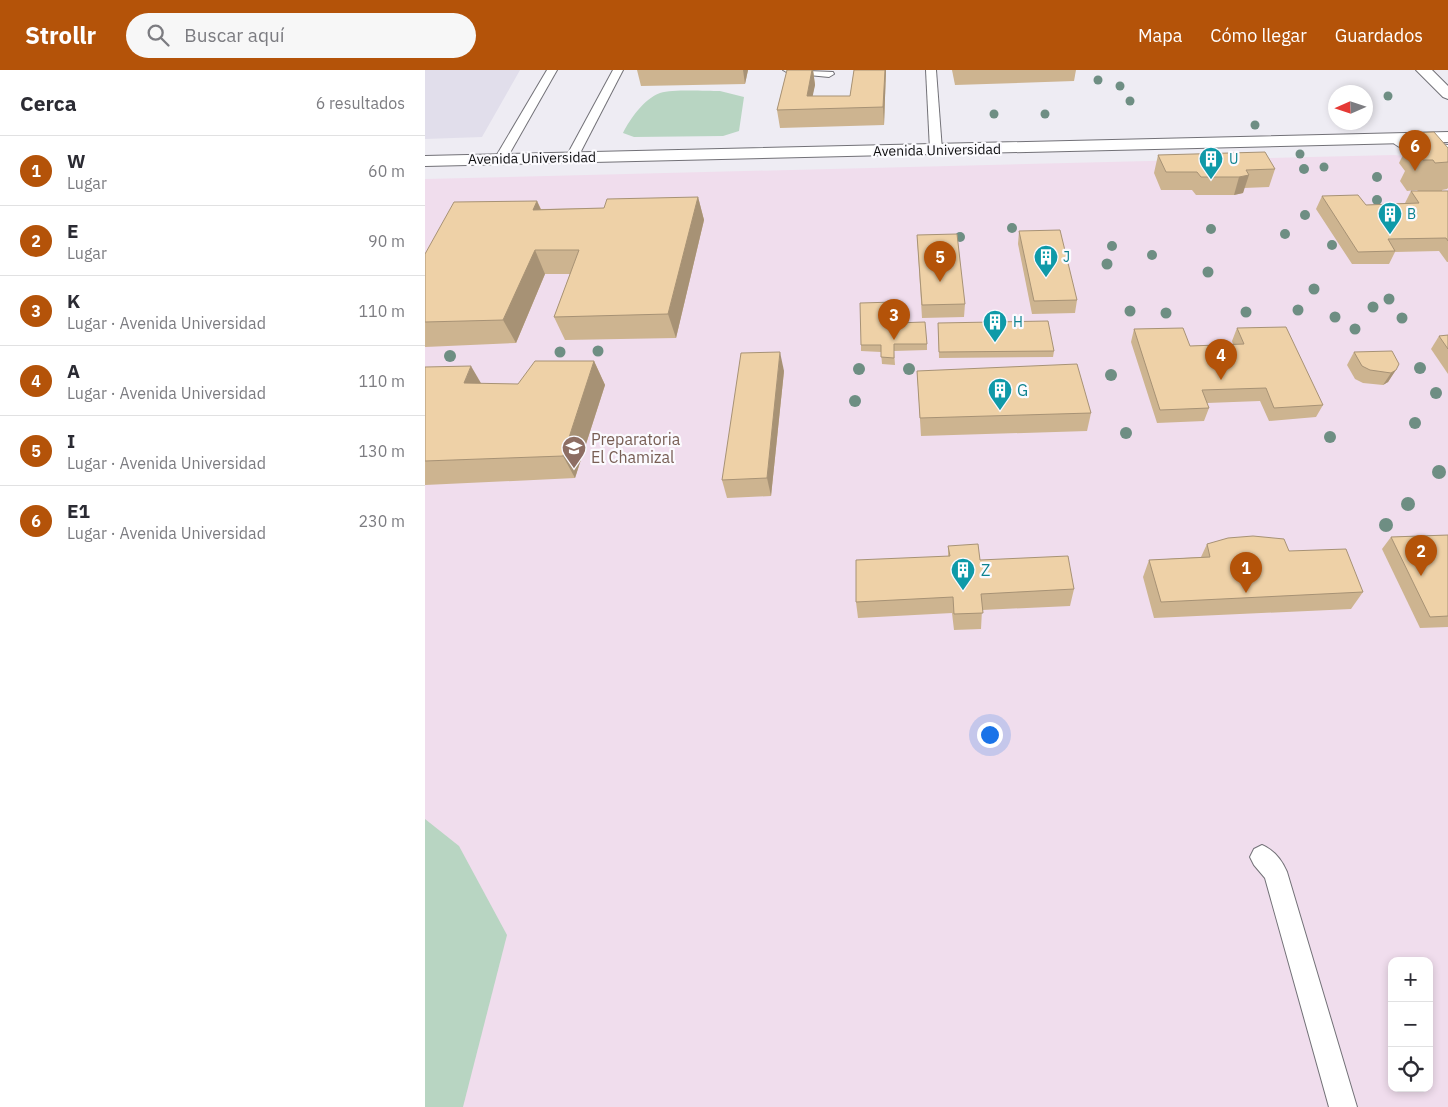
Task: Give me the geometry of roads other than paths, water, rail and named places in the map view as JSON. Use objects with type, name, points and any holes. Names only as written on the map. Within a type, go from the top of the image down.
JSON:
[{"type":"main road","points":[[1423,70],[1448,94]]},
{"type":"main road","name":"Avenida Universidad","points":[[425,161],[1448,137]]},
{"type":"main road","points":[[1398,139],[1412,146],[1448,150]]},
{"type":"lane","points":[[501,158],[551,70]]},
{"type":"lane","points":[[572,157],[618,70]]},
{"type":"lane","points":[[788,70],[829,74]]},
{"type":"lane","points":[[931,70],[936,150]]},
{"type":"lane","points":[[1262,857],[1275,872],[1343,1107]]},
{"type":"place","name":"E1","points":[[1415,171]]},
{"type":"place","name":"U","points":[[1211,180]]},
{"type":"place","name":"B","points":[[1390,235]]},
{"type":"place","name":"J","points":[[1046,278]]},
{"type":"place","name":"I","points":[[940,282]]},
{"type":"place","name":"K","points":[[894,340]]},
{"type":"place","name":"H","points":[[995,343]]},
{"type":"place","name":"A","points":[[1221,380]]},
{"type":"place","name":"G","points":[[1000,411]]},
{"type":"place","name":"Preparatoria El Chamizal","points":[[574,469]]},
{"type":"place","name":"E","points":[[1421,576]]},
{"type":"place","name":"Z","points":[[963,591]]},
{"type":"place","name":"W","points":[[1246,593]]}]
